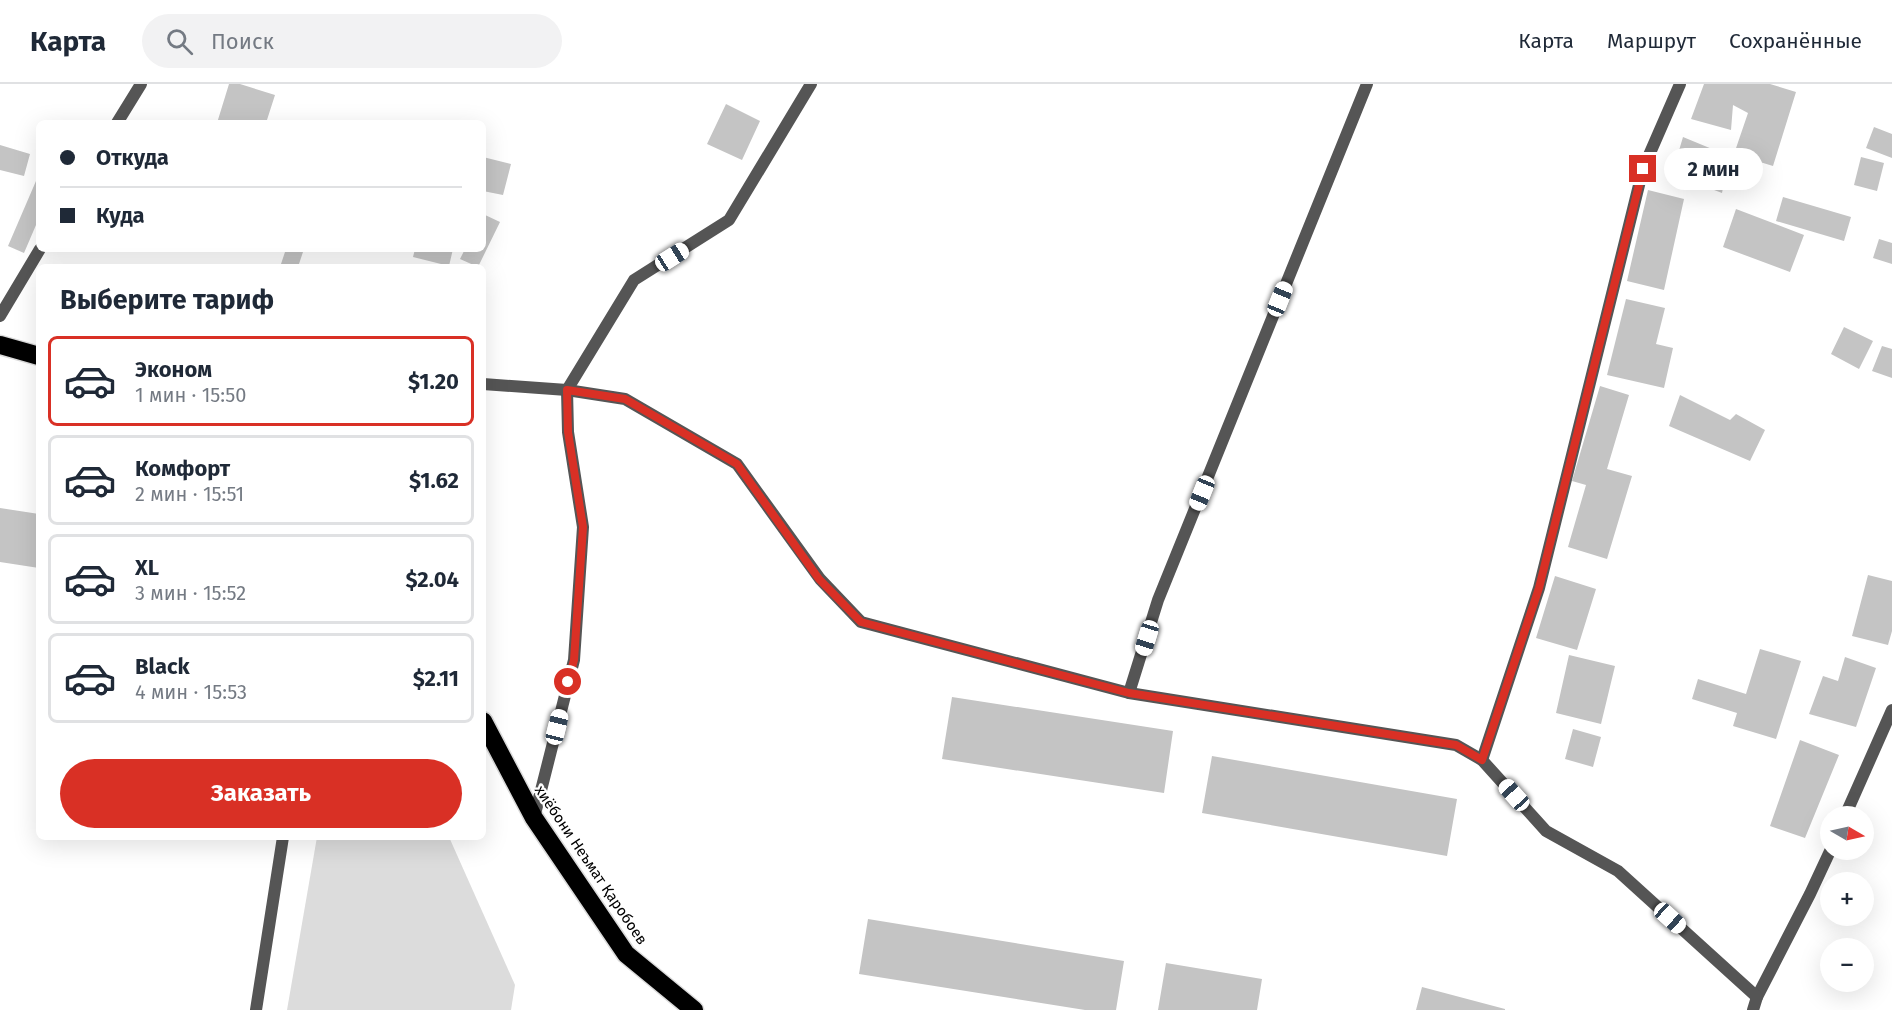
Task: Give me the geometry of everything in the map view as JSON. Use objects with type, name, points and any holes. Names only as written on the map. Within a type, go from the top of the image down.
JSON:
[{"type":"highway","points":[[0,345],[36,355]]},
{"type":"highway","name":"хиёбони Неъмат Қаробоев","points":[[486,727],[534,818],[626,954],[694,1010]]},
{"type":"street","points":[[119,120],[141,84]]},
{"type":"street","points":[[534,818],[574,660],[583,527],[568,432],[567,390],[634,280],[729,220],[811,84]]},
{"type":"street","points":[[1129,693],[1158,600],[1367,84]]},
{"type":"street","points":[[1482,760],[1539,588],[1643,169],[1680,84]]},
{"type":"street","points":[[0,316],[38,252]]},
{"type":"street","points":[[486,384],[567,390],[625,399],[737,464],[819,579],[861,622],[1129,693],[1456,745],[1482,760],[1546,831],[1618,871],[1757,997]]},
{"type":"street","points":[[1849,806],[1892,710]]},
{"type":"street","points":[[256,1010],[283,840]]},
{"type":"street","points":[[1753,1010],[1757,997],[1826,860]]},
{"type":"shaded area","points":[[316,840],[450,840],[515,985],[511,1010],[287,1010]]},
{"type":"building","points":[[229,84],[240,84],[275,95],[267,120],[218,120]]},
{"type":"building","points":[[1704,84],[1770,84],[1796,92],[1773,166],[1734,154],[1748,113],[1733,105],[1731,130],[1691,119]]},
{"type":"building","points":[[726,104],[760,121],[742,160],[707,144]]},
{"type":"building","points":[[1874,127],[1892,134],[1892,158],[1866,148]]},
{"type":"building","points":[[1683,137],[1729,156],[1722,193],[1672,174]]},
{"type":"building","points":[[0,145],[30,154],[24,176],[0,170]]},
{"type":"building","points":[[1861,157],[1884,163],[1877,191],[1854,185]]},
{"type":"building","points":[[486,158],[511,164],[503,195],[486,192]]},
{"type":"building","points":[[36,181],[36,225],[24,253],[8,246]]},
{"type":"building","points":[[1648,190],[1684,199],[1664,290],[1627,281]]},
{"type":"building","points":[[1783,197],[1851,217],[1844,241],[1776,221]]},
{"type":"building","points":[[1736,209],[1804,235],[1790,272],[1723,247]]},
{"type":"building","points":[[486,215],[500,222],[486,251]]},
{"type":"building","points":[[1879,239],[1892,243],[1892,264],[1873,258]]},
{"type":"building","points":[[285,252],[303,252],[299,264],[281,264]]},
{"type":"building","points":[[414,252],[452,252],[449,264],[413,257]]},
{"type":"building","points":[[464,252],[485,252],[479,264],[471,264],[460,259]]},
{"type":"building","points":[[1626,299],[1665,308],[1656,344],[1673,348],[1664,388],[1607,375]]},
{"type":"building","points":[[1844,327],[1873,341],[1859,369],[1831,354]]},
{"type":"building","points":[[1882,346],[1892,349],[1892,378],[1872,371]]},
{"type":"building","points":[[1600,386],[1629,395],[1607,469],[1632,476],[1607,559],[1568,547],[1586,485],[1572,481]]},
{"type":"building","points":[[1680,395],[1730,420],[1736,414],[1765,430],[1750,461],[1669,426]]},
{"type":"building","points":[[0,508],[36,514],[36,568],[0,562]]},
{"type":"building","points":[[1868,575],[1892,581],[1892,631],[1888,645],[1852,636]]},
{"type":"building","points":[[1555,576],[1596,589],[1577,650],[1536,638]]},
{"type":"building","points":[[1760,649],[1801,661],[1776,739],[1733,726],[1737,713],[1692,699],[1698,679],[1746,694]]},
{"type":"building","points":[[1569,655],[1615,666],[1601,724],[1556,713]]},
{"type":"building","points":[[1845,657],[1876,668],[1856,727],[1809,714],[1823,676],[1838,681]]},
{"type":"building","points":[[952,697],[1173,731],[1164,793],[942,759]]},
{"type":"building","points":[[1573,729],[1601,737],[1593,767],[1565,759]]},
{"type":"building","points":[[1800,740],[1839,755],[1805,838],[1770,826]]},
{"type":"building","points":[[1212,756],[1457,799],[1447,856],[1202,813]]},
{"type":"building","points":[[868,919],[1124,961],[1116,1010],[1085,1010],[859,974]]},
{"type":"building","points":[[1166,963],[1262,979],[1257,1010],[1158,1010]]},
{"type":"building","points":[[1422,987],[1505,1009],[1505,1010],[1416,1010]]},
{"type":"route","points":[[568,682],[574,660],[583,527],[568,432],[567,390],[625,399],[737,464],[819,579],[861,622],[1129,693],[1456,745],[1482,760],[1539,588],[1643,169]]}]
